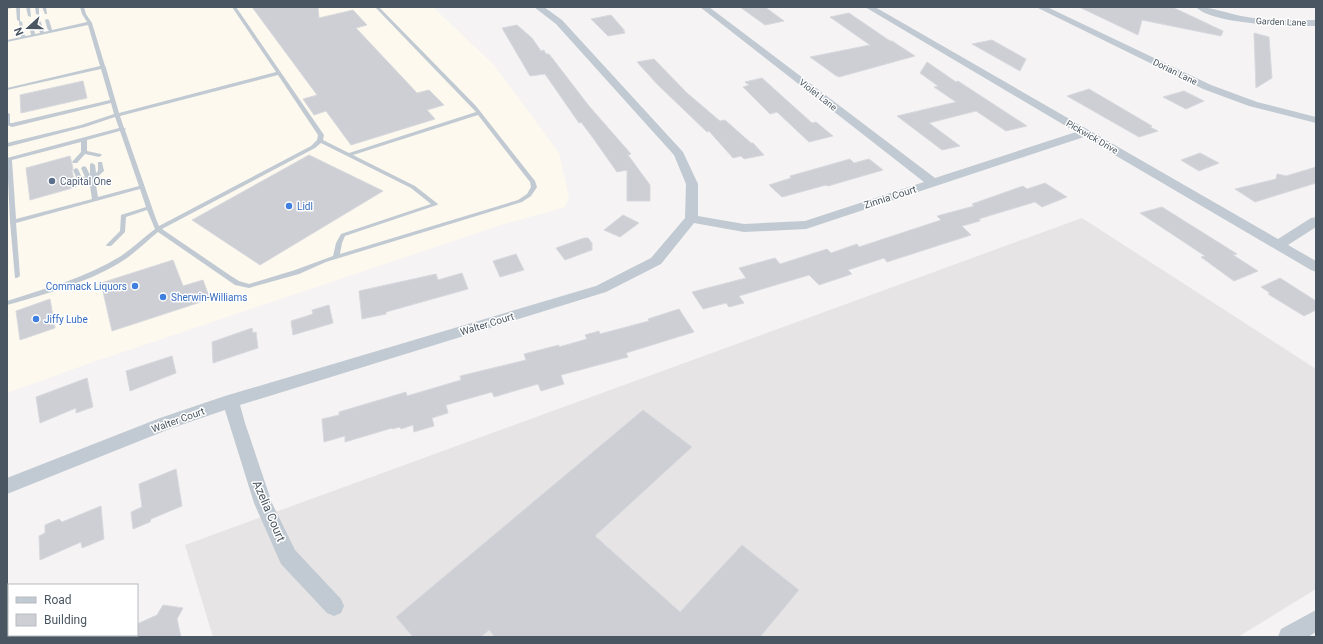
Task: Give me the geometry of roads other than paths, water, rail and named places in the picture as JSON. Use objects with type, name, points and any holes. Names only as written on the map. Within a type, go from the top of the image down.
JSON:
[{"type":"street","points":[[538,7],[559,22],[679,154],[692,184],[691,218]]},
{"type":"street","name":"Violet Lane","points":[[704,7],[933,183]]},
{"type":"street","name":"Pickwick Drive","points":[[869,7],[1316,267]]},
{"type":"street","name":"Dorian Lane","points":[[1040,7],[1207,87],[1253,104],[1316,120]]},
{"type":"street","name":"Garden Lane","points":[[1200,7],[1231,17],[1259,22],[1316,23]]},
{"type":"street","name":"Zinnia Court","points":[[691,218],[744,228],[806,225],[1084,133]]},
{"type":"street","name":"Walter Court","points":[[7,486],[166,424],[230,402],[601,289],[656,261],[691,218]]},
{"type":"street","points":[[1278,245],[1316,221]]},
{"type":"street","name":"Azelia Court","points":[[230,402],[263,502],[288,557],[334,606]]},
{"type":"street","points":[[1289,637],[1316,620]]},
{"type":"lane","points":[[7,8],[14,7]]},
{"type":"lane","points":[[18,7],[22,38]]},
{"type":"lane","points":[[28,7],[30,16]]},
{"type":"lane","points":[[37,7],[38,14]]},
{"type":"lane","points":[[44,7],[46,12]]},
{"type":"lane","points":[[82,7],[84,14],[90,23],[117,115],[149,208],[158,229],[229,278],[237,283],[249,286],[297,272],[336,257],[520,201],[529,196],[534,187],[533,182],[479,113],[378,7]]},
{"type":"lane","points":[[7,303],[79,280],[101,270],[125,256],[158,229],[313,148],[320,141],[320,131],[234,7]]},
{"type":"lane","points":[[47,20],[50,32]]},
{"type":"lane","points":[[39,22],[42,34]]},
{"type":"lane","points":[[31,23],[34,36]]},
{"type":"lane","points":[[7,41],[90,23]]},
{"type":"lane","points":[[7,89],[104,67]]},
{"type":"lane","points":[[7,145],[279,73]]},
{"type":"lane","points":[[7,114],[8,124],[12,125],[113,101]]},
{"type":"lane","points":[[348,155],[479,113]]},
{"type":"lane","points":[[17,276],[9,159],[123,129]]},
{"type":"lane","points":[[82,160],[84,152],[84,139]]},
{"type":"lane","points":[[320,141],[413,187],[435,204],[344,235],[339,243],[336,257]]},
{"type":"lane","points":[[84,152],[99,155]]},
{"type":"lane","points":[[84,152],[91,158]]},
{"type":"lane","points":[[75,162],[84,152]]},
{"type":"lane","points":[[76,170],[79,178],[92,179],[102,171],[100,163]]},
{"type":"lane","points":[[92,165],[95,200]]},
{"type":"lane","points":[[84,168],[86,175],[92,179]]},
{"type":"lane","points":[[13,222],[142,187]]},
{"type":"lane","points":[[109,245],[123,231],[123,216],[149,208]]},
{"type":"place","name":"Capital One","points":[[52,181]]},
{"type":"place","name":"Lidl","points":[[289,206]]},
{"type":"place","name":"Commack Liquors","points":[[135,286]]},
{"type":"place","name":"Sherwin-Williams","points":[[163,297]]},
{"type":"place","name":"Jiffy Lube","points":[[36,319]]}]
